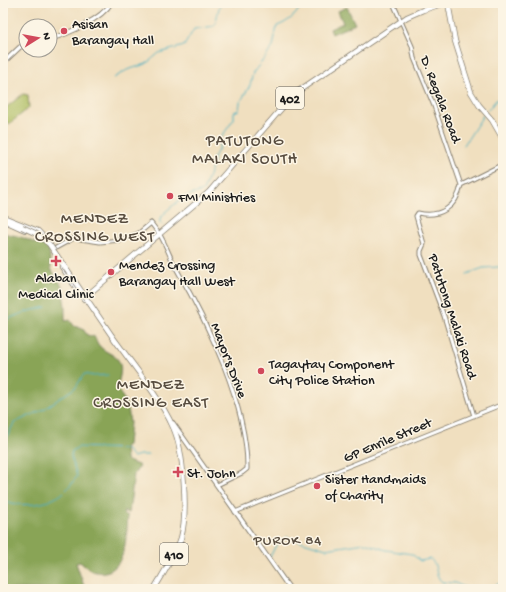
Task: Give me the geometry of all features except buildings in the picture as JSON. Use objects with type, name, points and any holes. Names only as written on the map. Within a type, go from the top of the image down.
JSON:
[{"type":"main road","points":[[58,35],[95,18],[104,12],[111,3]]},
{"type":"main road","points":[[446,3],[455,41],[471,92],[491,118],[503,139]]},
{"type":"main road","name":"402","points":[[85,297],[209,192],[291,97],[401,21],[423,10],[446,3]]},
{"type":"main road","points":[[3,63],[18,49]]},
{"type":"main road","points":[[3,218],[37,234],[49,244],[131,363]]},
{"type":"main road","name":"410","points":[[3,218],[41,234],[54,250],[85,297]]},
{"type":"main road","name":"410","points":[[3,218],[44,240],[169,418],[178,434],[182,460],[184,522],[175,551],[154,589]]},
{"type":"main road","points":[[178,434],[217,485],[290,589]]},
{"type":"street","name":"D. Regala Road","points":[[394,3],[454,162],[461,185]]},
{"type":"street","points":[[461,185],[503,164]]},
{"type":"street","name":"Patutong Malaki Road","points":[[461,185],[457,198],[444,212],[433,215],[418,213],[416,216],[424,244],[421,255],[444,316],[474,416]]},
{"type":"street","points":[[54,250],[74,238],[100,242],[120,240],[139,233],[151,224],[160,235]]},
{"type":"street","name":"Mayor's Drive","points":[[160,235],[207,328],[230,383],[240,422],[247,469],[217,485]]},
{"type":"street","name":"GP Enrile Street","points":[[235,512],[503,404]]},
{"type":"green space","points":[[347,7],[355,24],[332,34],[330,29],[343,23],[338,11]]},
{"type":"green space","points":[[23,94],[28,95],[29,108],[9,124],[3,122],[3,110]]},
{"type":"green space","points":[[3,233],[21,237],[40,245],[43,241],[49,249],[51,269],[62,286],[65,306],[65,321],[70,320],[74,326],[83,329],[87,335],[95,337],[98,344],[103,349],[118,359],[120,365],[120,374],[117,387],[128,407],[130,423],[128,445],[125,447],[126,460],[140,466],[134,474],[129,513],[124,511],[123,514],[128,516],[126,541],[118,564],[105,572],[94,572],[80,562],[76,563],[85,589],[3,589]]},
{"type":"waterway","points":[[114,78],[127,70],[146,64],[159,53],[184,46],[194,29],[214,26],[221,3]]},
{"type":"waterway","points":[[241,101],[250,85],[253,73],[273,47],[277,26],[285,23],[296,14],[301,3]]},
{"type":"waterway","points":[[488,110],[496,100],[503,98]]},
{"type":"waterway","points":[[163,225],[160,223],[160,218],[165,214],[165,212],[184,197],[203,191],[213,165],[213,159],[219,148],[220,139],[234,119],[234,112],[239,110],[240,102]]},
{"type":"waterway","points":[[464,145],[484,114]]},
{"type":"waterway","points":[[503,245],[500,249],[503,257]]},
{"type":"waterway","points":[[467,274],[483,268],[498,267],[503,265]]},
{"type":"waterway","points":[[3,321],[25,312],[46,307]]},
{"type":"waterway","points":[[3,441],[6,439],[14,423],[44,409],[76,387],[84,374],[94,376],[108,375]]},
{"type":"waterway","points":[[3,500],[15,504],[29,505],[43,503],[62,494],[77,476],[71,456],[72,451],[78,447],[126,449],[133,457],[148,455]]},
{"type":"waterway","points":[[270,557],[276,545],[287,537],[326,549],[365,543],[386,550],[412,554],[420,561],[430,559],[434,564],[438,576],[442,582],[455,583],[464,587],[476,589]]},
{"type":"waterway","points":[[487,589],[503,582]]},
{"type":"place","name":"Asisan Barangay Hall","points":[[64,31]]},
{"type":"place","name":"FMI Ministries","points":[[170,196]]},
{"type":"place","name":"Alaban Medical Clinic","points":[[56,261]]},
{"type":"place","name":"Mendez Crossing Barangay Hall West","points":[[111,272]]},
{"type":"place","name":"Tagaytay Component City Police Station","points":[[261,371]]},
{"type":"place","name":"St. John","points":[[178,472]]},
{"type":"place","name":"Sister Handmaids of Charity","points":[[317,486]]},
{"type":"district","name":"PATUTONG MALAKI SOUTH","points":[[245,148]]},
{"type":"district","name":"MENDEZ CROSSING WEST","points":[[95,226]]},
{"type":"district","name":"MENDEZ CROSSING EAST","points":[[151,392]]},
{"type":"district","name":"PUROK 84","points":[[288,539]]}]
